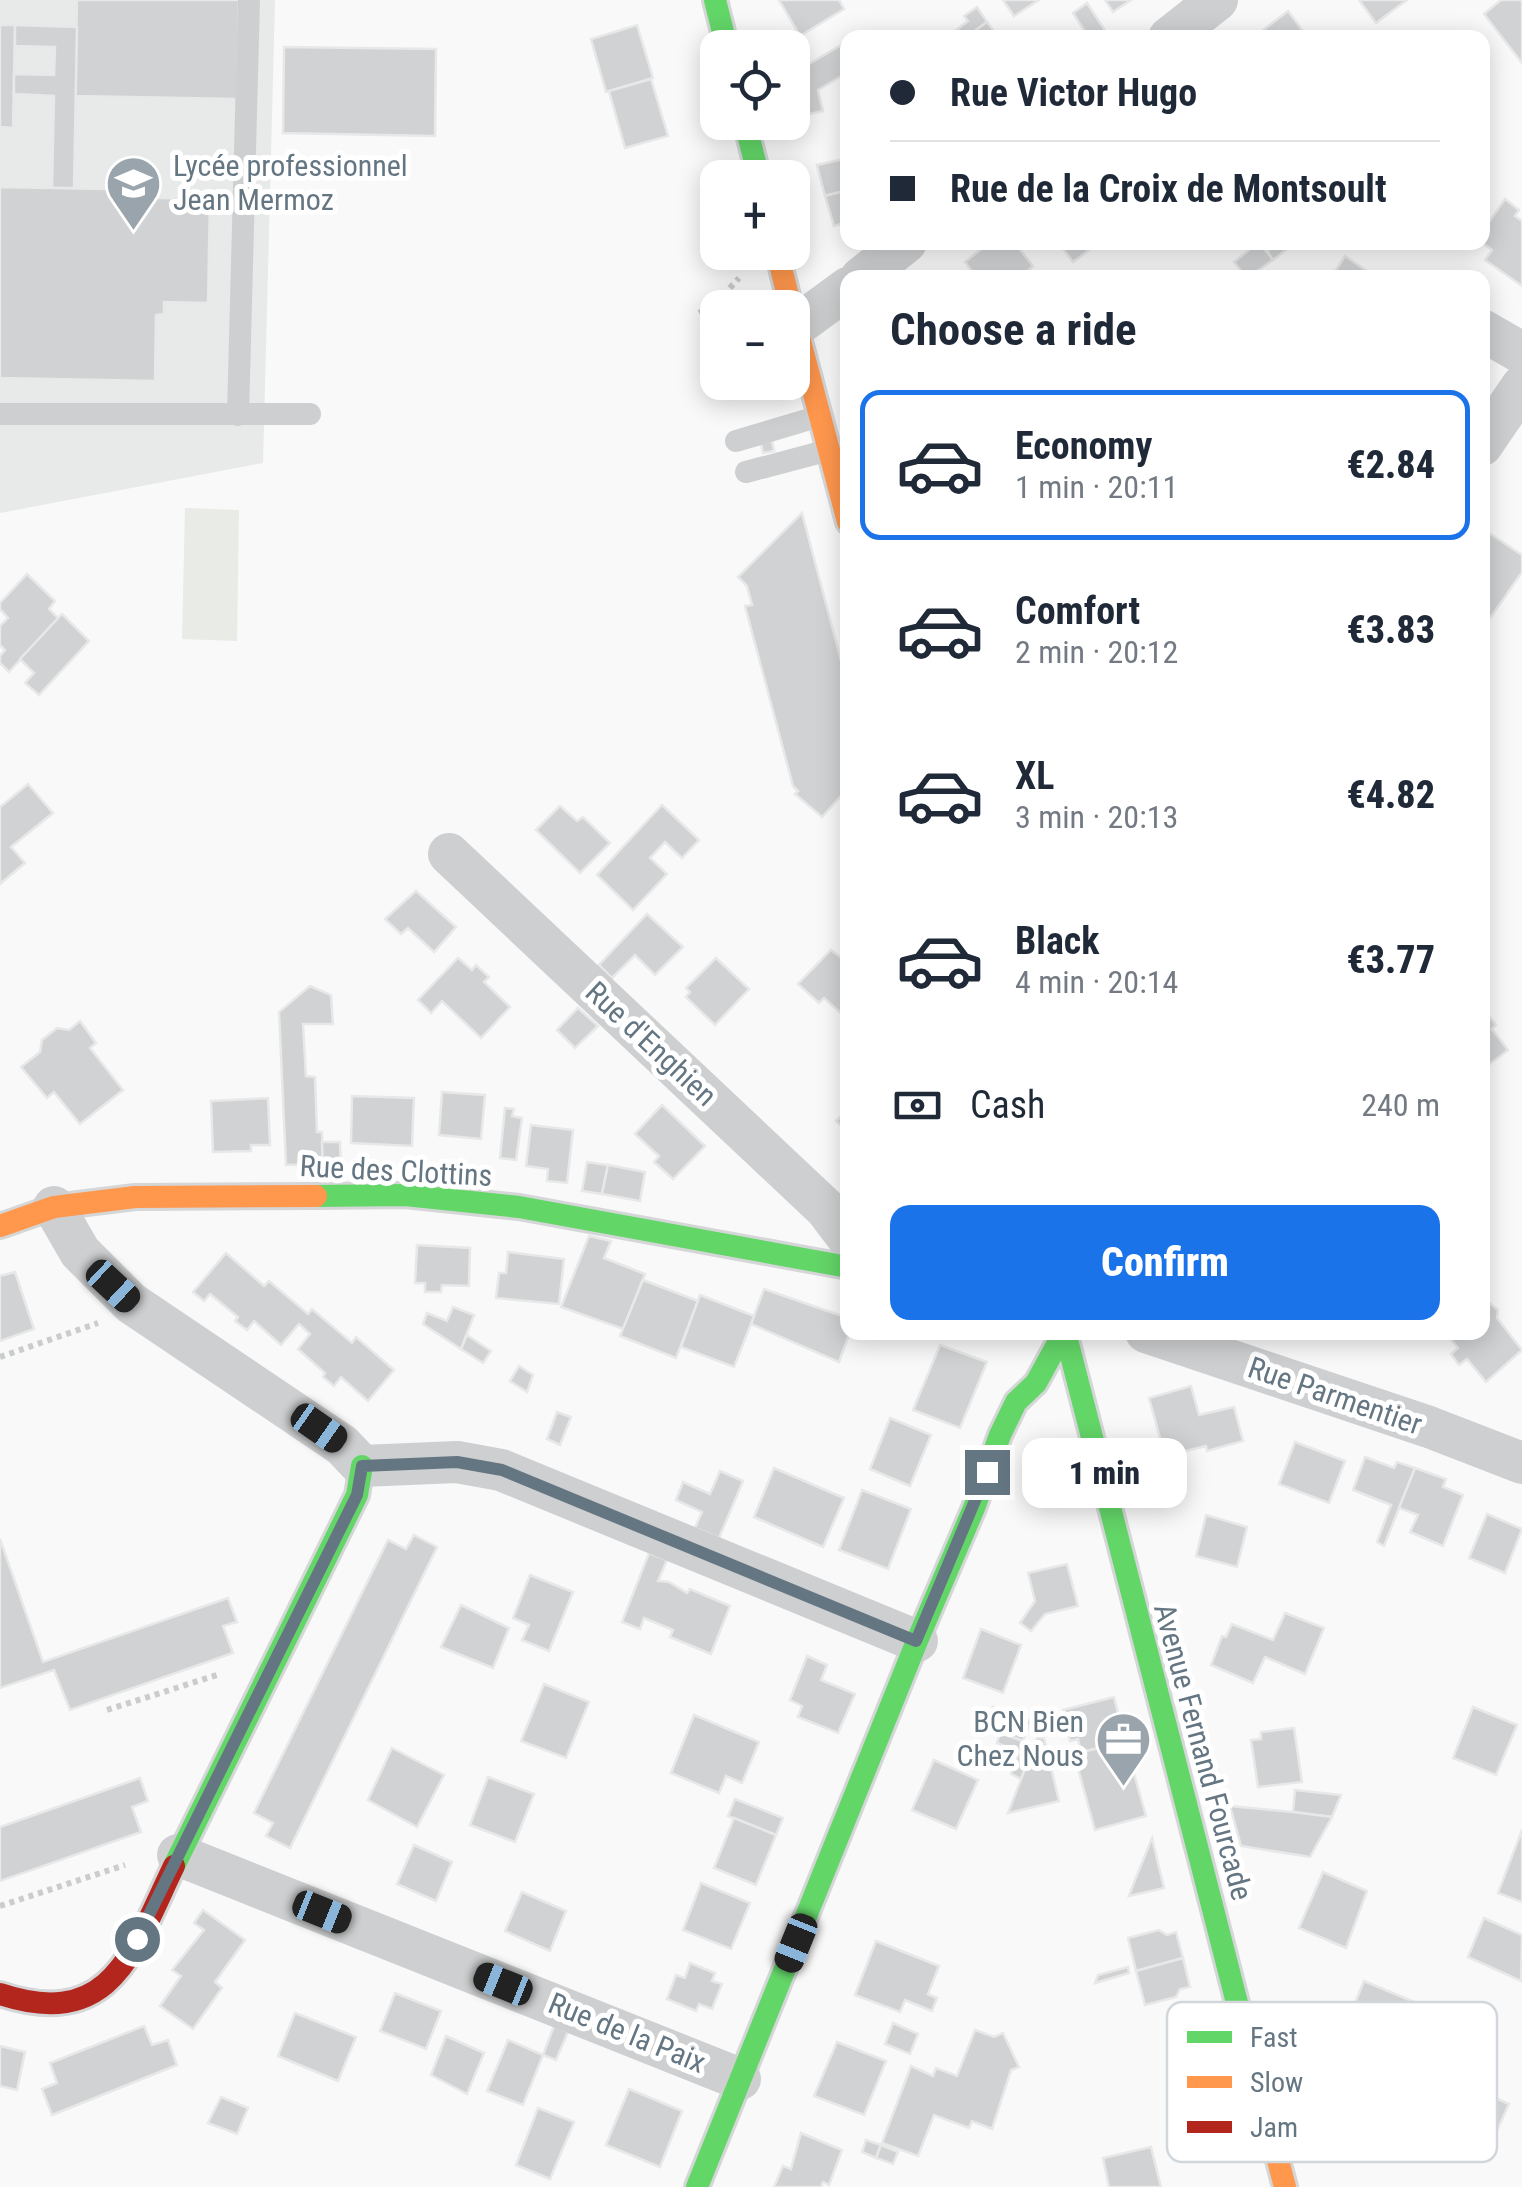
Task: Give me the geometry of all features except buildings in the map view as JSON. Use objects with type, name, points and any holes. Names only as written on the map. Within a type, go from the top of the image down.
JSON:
[{"type":"street","points":[[715,0],[722,30]]},
{"type":"street","points":[[1179,30],[1217,0]]},
{"type":"street","points":[[870,270],[896,250]]},
{"type":"street","points":[[810,307],[840,292]]},
{"type":"street","points":[[1490,335],[1522,353]]},
{"type":"street","points":[[810,379],[840,492]]},
{"type":"street","points":[[1490,434],[1522,386]]},
{"type":"street","name":"Rue d'Enghien","points":[[449,854],[826,1209],[840,1227]]},
{"type":"street","name":"Rue des Clottins","points":[[0,1226],[54,1207],[134,1197],[405,1194],[520,1207],[840,1266]]},
{"type":"street","points":[[54,1207],[80,1252],[139,1308],[342,1444],[362,1466]]},
{"type":"street","points":[[697,2187],[1016,1402],[1036,1383],[1060,1340]]},
{"type":"street","name":"Avenue Fernand Fourcade","points":[[1067,1340],[1237,2002]]},
{"type":"street","name":"Rue Parmentier","points":[[1179,1340],[1522,1463]]},
{"type":"street","points":[[362,1466],[457,1462],[502,1470],[916,1641]]},
{"type":"street","points":[[0,1994],[31,2006],[71,2005],[99,1991],[124,1968],[357,1495],[362,1466]]},
{"type":"street","name":"Rue de la Paix","points":[[181,1850],[740,2078]]},
{"type":"street","name":"Avenue Fernand Fourcade","points":[[1279,2162],[1286,2187]]},
{"type":"lane","points":[[238,414],[249,0]]},
{"type":"lane","points":[[0,414],[310,414]]},
{"type":"lane","points":[[736,440],[820,416]]},
{"type":"lane","points":[[746,472],[829,450]]},
{"type":"path","points":[[0,1357],[139,1308]]},
{"type":"path","points":[[107,1710],[221,1674]]},
{"type":"path","points":[[0,1906],[181,1850]]},
{"type":"shaded area","name":"Lycée professionnel Jean Mermoz","points":[[0,0],[275,0],[263,463],[0,513]]},
{"type":"shaded area","points":[[185,508],[239,510],[237,641],[182,639]]},
{"type":"traffic: fast","points":[[715,0],[722,30]]},
{"type":"traffic: fast","points":[[750,140],[754,160]]},
{"type":"traffic: fast","points":[[316,1196],[405,1195],[519,1207],[840,1266]]},
{"type":"traffic: fast","points":[[697,2187],[974,1508],[1000,1435],[1016,1402],[1036,1383],[1060,1340]]},
{"type":"traffic: fast","points":[[1067,1340],[1237,2002]]},
{"type":"traffic: fast","points":[[174,1866],[357,1495],[362,1466]]},
{"type":"traffic: slow","points":[[782,270],[786,290]]},
{"type":"traffic: slow","points":[[810,379],[840,492]]},
{"type":"traffic: slow","points":[[0,1226],[54,1207],[135,1197],[316,1196]]},
{"type":"traffic: slow","points":[[1278,2162],[1285,2187]]},
{"type":"traffic: jam","points":[[0,1994],[38,2003],[69,2002],[94,1992],[131,1953],[174,1866]]},
{"type":"place","name":"Lycée professionnel Jean Mermoz","points":[[134,232]]},
{"type":"place","name":"BCN Bien Chez Nous","points":[[1123,1788]]},
{"type":"route","points":[[137,1939],[357,1495],[362,1466],[457,1462],[502,1470],[916,1641],[987,1472]]}]
